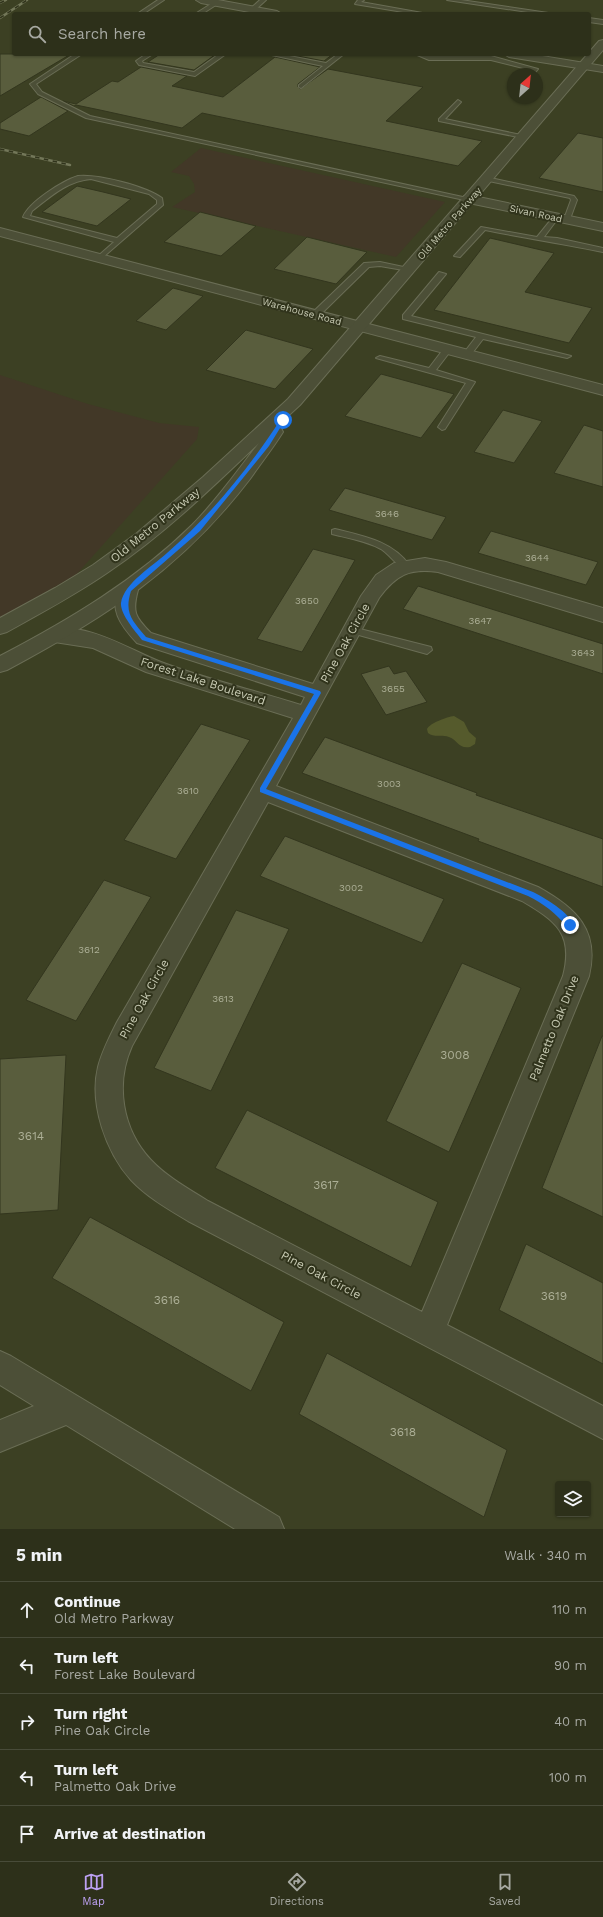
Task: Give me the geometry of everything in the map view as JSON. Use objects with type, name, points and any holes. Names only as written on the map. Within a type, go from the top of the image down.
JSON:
[{"type":"street","points":[[201,0],[265,12]]},
{"type":"street","points":[[522,56],[603,69]]},
{"type":"street","name":"Old Metro Parkway","points":[[0,627],[62,593],[144,537],[209,481],[294,402],[523,136],[590,56]]},
{"type":"street","name":"Sivan Road","points":[[469,199],[603,227]]},
{"type":"street","name":"Warehouse Road","points":[[0,232],[467,354],[602,387]]},
{"type":"street","name":"Old Metro Parkway","points":[[0,665],[55,636],[128,590],[203,524],[267,445],[294,402]]},
{"type":"street","points":[[203,524],[217,496],[217,484],[214,481],[209,481]]},
{"type":"street","name":"Pine Oak Circle","points":[[603,615],[439,566],[425,564],[405,566],[393,571],[383,579],[352,630],[126,1030],[115,1053],[110,1073],[109,1099],[120,1139],[134,1162],[151,1179],[171,1194],[198,1211],[603,1423]]},
{"type":"street","name":"Forest Lake Boulevard","points":[[128,590],[124,605],[126,613],[136,630],[144,638],[253,673],[312,703]]},
{"type":"street","name":"Forest Lake Boulevard","points":[[55,636],[75,637],[98,642],[153,667],[240,693],[312,703]]},
{"type":"street","points":[[130,657],[144,638]]},
{"type":"street","points":[[240,693],[253,673]]},
{"type":"street","name":"Palmetto Oak Drive","points":[[262,790],[530,894],[548,903],[561,914],[576,936],[580,949],[576,976],[429,1331]]},
{"type":"street","points":[[0,1368],[267,1529]]},
{"type":"street","points":[[0,1436],[68,1408]]},
{"type":"lane","points":[[143,12],[161,0]]},
{"type":"lane","points":[[252,10],[263,0]]},
{"type":"lane","points":[[361,0],[357,3],[413,12]]},
{"type":"lane","points":[[450,0],[524,12]]},
{"type":"lane","points":[[201,12],[216,3]]},
{"type":"lane","points":[[591,20],[603,22]]},
{"type":"lane","points":[[76,56],[33,84],[40,93],[88,117],[469,199]]},
{"type":"lane","points":[[147,56],[139,61],[141,64],[195,74],[220,56]]},
{"type":"lane","points":[[281,56],[328,65]]},
{"type":"lane","points":[[301,86],[339,56]]},
{"type":"lane","points":[[424,56],[429,58],[493,56],[532,68]]},
{"type":"lane","points":[[483,64],[493,56]]},
{"type":"lane","points":[[458,102],[441,120],[523,136]]},
{"type":"lane","points":[[99,258],[119,241],[160,205],[160,199],[152,193],[91,177],[78,178],[66,183],[29,210],[26,217],[119,241]]},
{"type":"lane","points":[[486,178],[572,197],[574,200],[573,205],[539,239]]},
{"type":"lane","points":[[458,256],[483,228],[539,239],[557,240],[603,250]]},
{"type":"lane","points":[[316,314],[367,265],[380,264],[409,269]]},
{"type":"lane","points":[[442,274],[406,317],[568,356]]},
{"type":"lane","points":[[467,354],[481,336]]},
{"type":"lane","points":[[431,371],[448,349]]},
{"type":"lane","points":[[380,358],[471,382],[442,426]]},
{"type":"lane","points":[[335,532],[388,548],[396,553],[405,566]]},
{"type":"lane","points":[[352,630],[427,650]]},
{"type":"shaded area","points":[[201,148],[445,202],[396,257],[172,207],[195,192],[194,184],[189,176],[171,172]]},
{"type":"shaded area","points":[[0,375],[88,404],[159,423],[199,427],[197,439],[76,575],[0,618]]},
{"type":"shaded area","points":[[454,716],[464,722],[469,732],[476,738],[475,744],[470,747],[463,747],[452,738],[428,733],[427,729],[435,723]]},
{"type":"building","points":[[0,54],[12,54],[12,56],[68,56],[0,96]]},
{"type":"building","points":[[157,56],[213,56],[194,70],[148,62]]},
{"type":"building","points":[[298,56],[330,56],[324,61]]},
{"type":"building","points":[[275,57],[320,67],[298,84],[300,89],[328,69],[423,87],[386,121],[482,141],[458,166],[202,113],[182,128],[76,105],[74,106],[63,101],[76,104],[112,81],[118,82],[141,67],[187,76],[172,86],[223,97]]},
{"type":"building","points":[[41,97],[68,111],[29,136],[0,129],[0,123]]},
{"type":"building","points":[[578,133],[603,138],[603,192],[539,178]]},
{"type":"building","points":[[77,186],[131,199],[97,226],[42,212]]},
{"type":"building","points":[[200,212],[256,226],[221,256],[164,242]]},
{"type":"building","points":[[307,237],[367,252],[336,284],[274,269]]},
{"type":"building","points":[[490,238],[554,253],[525,292],[592,308],[569,343],[434,310]]},
{"type":"building","points":[[173,288],[203,296],[166,330],[136,321]]},
{"type":"building","points":[[246,330],[313,349],[275,389],[206,370]]},
{"type":"building","points":[[381,374],[454,394],[421,438],[345,416]]},
{"type":"building","points":[[503,410],[542,421],[514,463],[474,452]]},
{"type":"building","points":[[584,425],[603,431],[603,487],[554,473]]},
{"type":"building","points":[[345,488],[446,517],[432,540],[329,510]]},
{"type":"building","points":[[491,531],[598,562],[586,585],[478,553]]},
{"type":"building","points":[[313,549],[355,560],[302,652],[257,639]]},
{"type":"building","points":[[418,586],[603,644],[603,674],[403,609]]},
{"type":"building","points":[[389,666],[394,674],[406,671],[427,702],[386,715],[361,674]]},
{"type":"building","points":[[201,724],[250,740],[176,859],[124,840]]},
{"type":"building","points":[[325,737],[477,793],[476,795],[603,839],[603,887],[478,841],[479,839],[302,773]]},
{"type":"building","points":[[285,836],[444,899],[422,943],[260,876]]},
{"type":"building","points":[[104,880],[151,897],[76,1021],[26,1000]]},
{"type":"building","points":[[236,910],[289,929],[211,1091],[154,1068]]},
{"type":"building","points":[[462,963],[521,988],[449,1152],[386,1121]]},
{"type":"building","points":[[603,1036],[603,1217],[542,1188]]},
{"type":"building","points":[[66,1055],[58,1210],[0,1214],[0,1059]]},
{"type":"building","points":[[247,1110],[438,1202],[411,1267],[215,1168]]},
{"type":"building","points":[[90,1217],[284,1322],[251,1391],[52,1278]]},
{"type":"building","points":[[526,1244],[603,1283],[603,1364],[499,1310]]},
{"type":"building","points":[[327,1353],[507,1450],[484,1517],[299,1414]]},
{"type":"railway","points":[[0,3],[6,0]]},
{"type":"railway","points":[[0,18],[27,0]]},
{"type":"railway","points":[[0,149],[70,165]]},
{"type":"route","points":[[283,420],[267,445],[198,530],[128,590],[124,605],[131,622],[144,638],[318,693],[262,790],[530,894],[548,903],[561,914],[570,925]]}]
